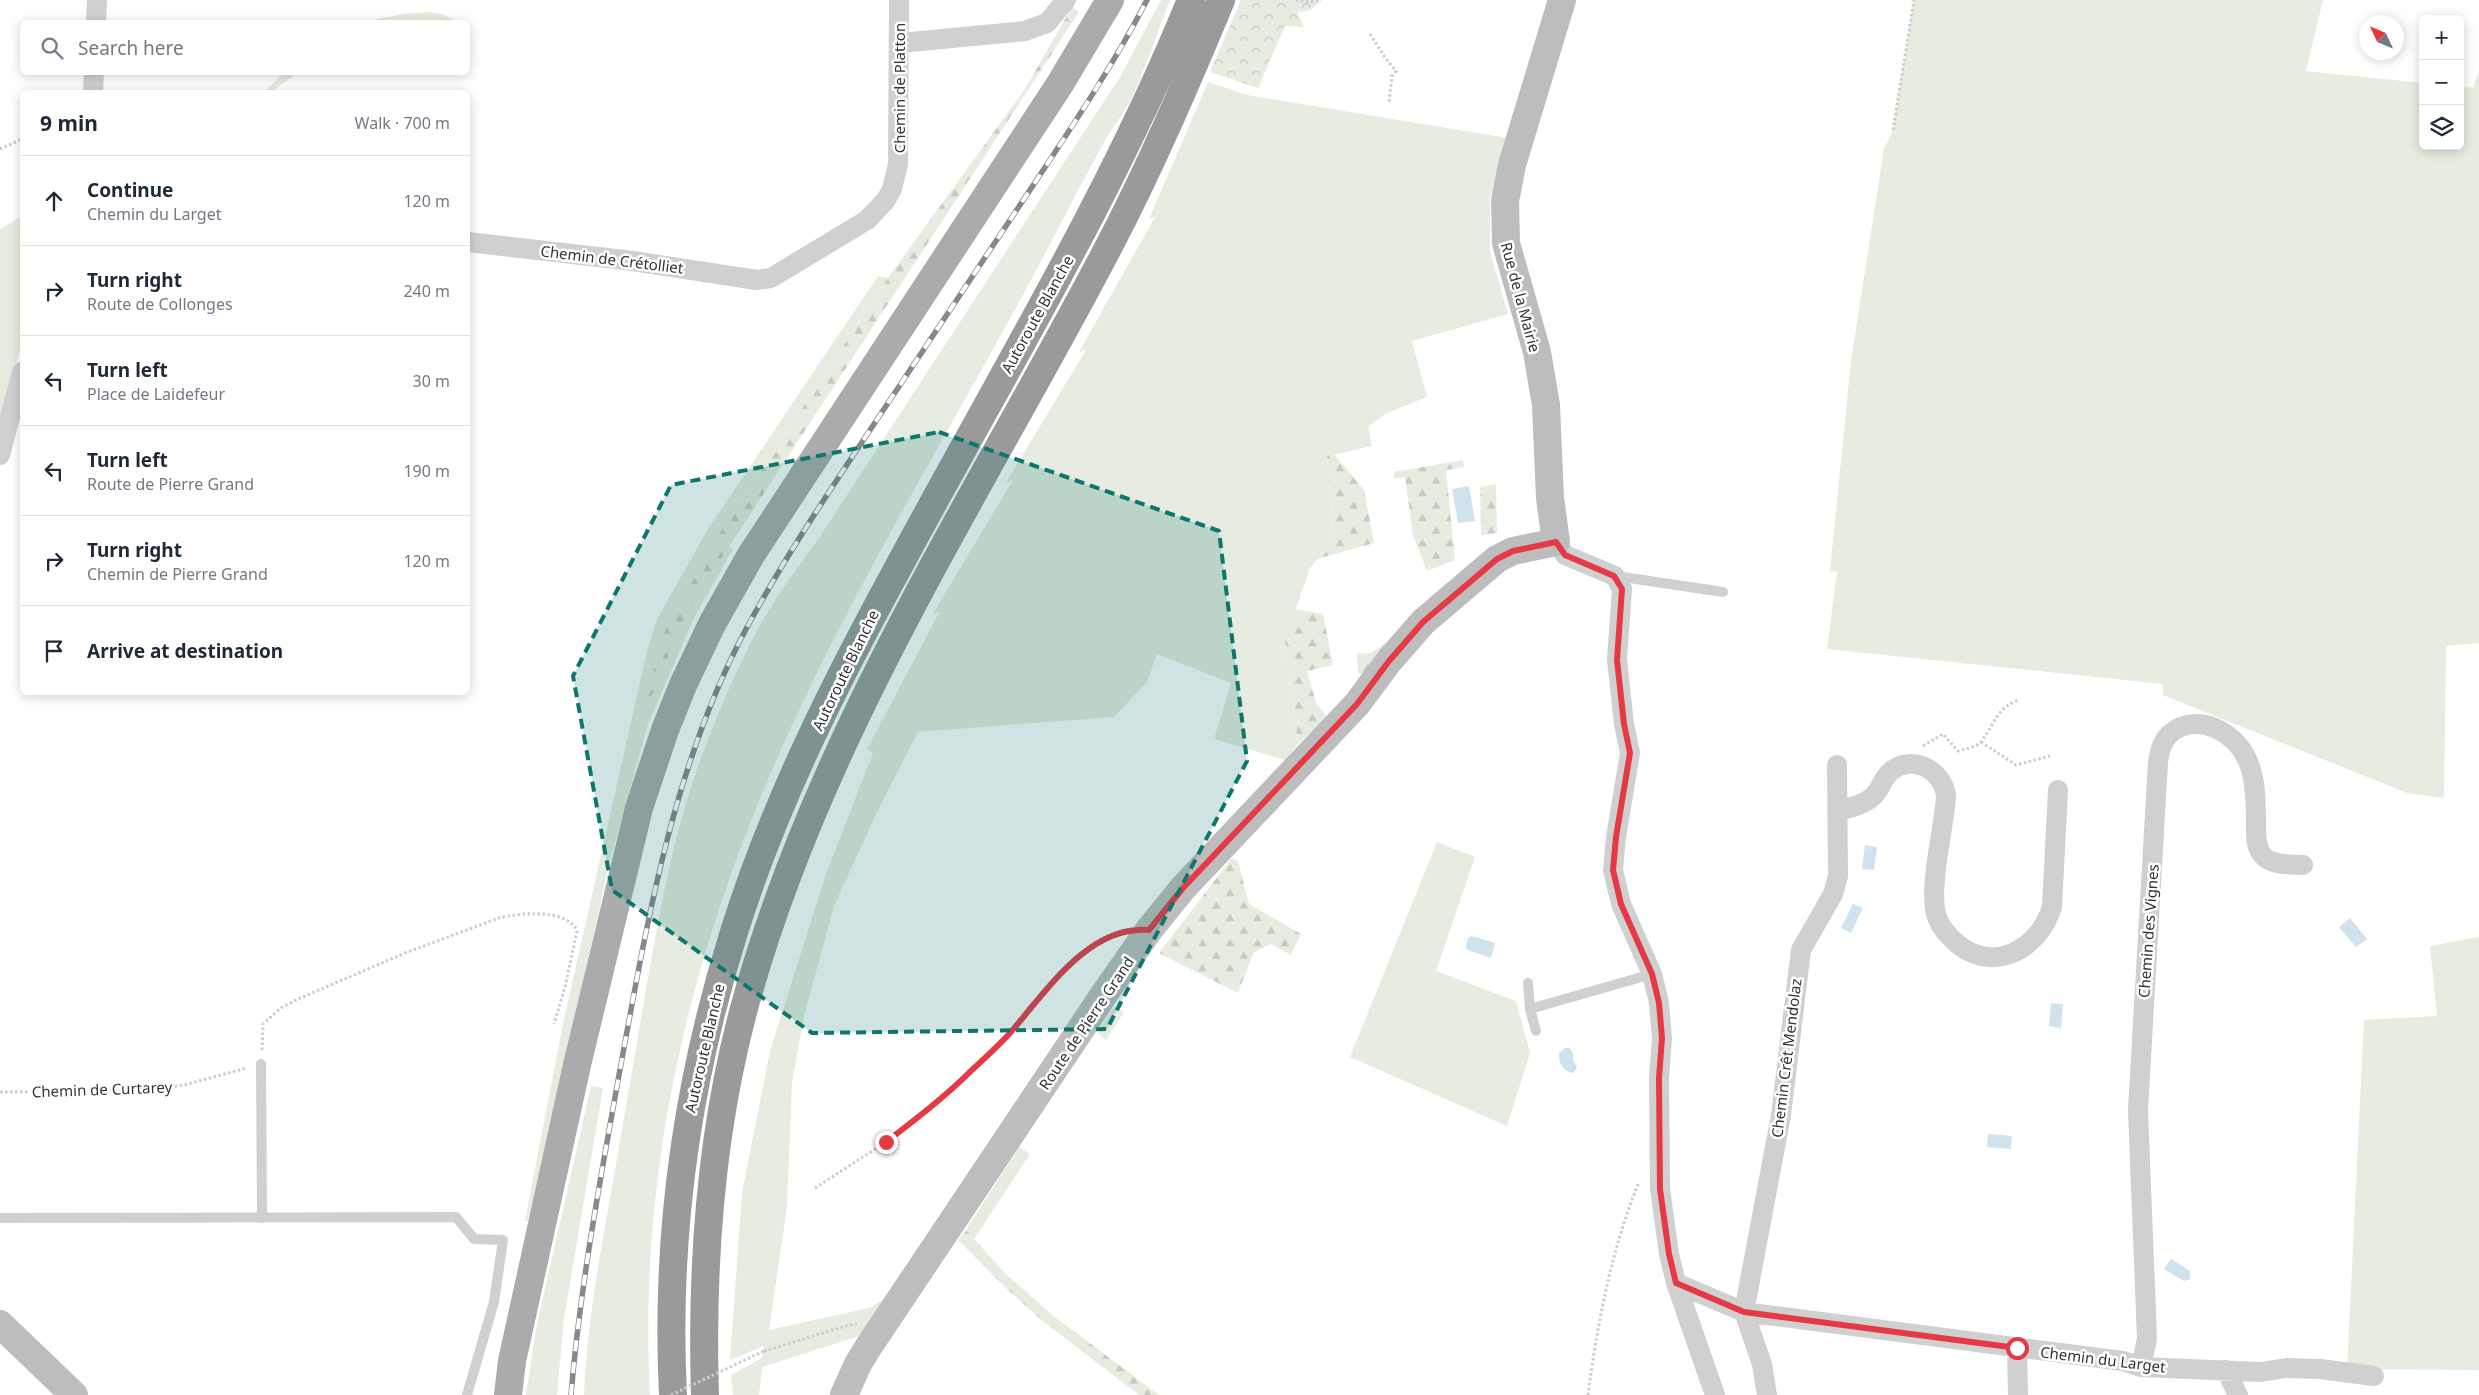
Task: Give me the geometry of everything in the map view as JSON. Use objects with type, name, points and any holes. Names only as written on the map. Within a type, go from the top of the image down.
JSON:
[{"type":"highway","name":"Autoroute Blanche","points":[[672,1395],[670,1346],[672,1285],[676,1216],[684,1146],[694,1084],[715,995],[751,883],[796,772],[840,676],[1075,243],[1150,94],[1190,0]]},
{"type":"highway","name":"Autoroute Blanche","points":[[705,1395],[703,1335],[705,1258],[717,1139],[729,1072],[743,1012],[781,892],[807,826],[866,697],[954,528],[1110,245],[1155,152],[1221,0]]},
{"type":"main road","points":[[508,1395],[512,1362],[536,1252],[630,842],[650,771],[683,685],[712,624],[751,554],[1060,84],[1110,0]]},
{"type":"street","points":[[96,20],[97,0]]},
{"type":"street","name":"Chemin de Platton","points":[[757,280],[771,278],[867,220],[886,200],[892,189],[898,164],[899,0]]},
{"type":"street","points":[[900,43],[1025,31],[1047,23],[1066,0]]},
{"type":"street","name":"Rue de la Mairie","points":[[1556,542],[1550,498],[1546,405],[1536,352],[1509,259],[1504,216],[1507,186],[1512,165],[1562,0]]},
{"type":"street","points":[[93,90],[94,75]]},
{"type":"street","name":"Chemin de Crétolliet","points":[[470,242],[652,264],[757,280]]},
{"type":"street","points":[[0,455],[20,380]]},
{"type":"street","points":[[1556,542],[1565,555],[1618,580],[1617,660],[1624,724],[1630,753],[1616,837],[1613,870],[1621,904],[1652,974],[1661,1018],[1660,1189],[1669,1254],[1676,1283],[1715,1395]]},
{"type":"street","name":"Route de Pierre Grand","points":[[844,1395],[858,1364],[882,1328],[1149,930],[1183,888],[1357,704],[1389,661],[1423,622],[1497,559],[1513,551],[1556,542]]},
{"type":"street","name":"Chemin des Vignes","points":[[2141,1367],[2147,1339],[2138,1110],[2158,762],[2166,737],[2183,726],[2199,724],[2214,728],[2234,739],[2248,759],[2254,777],[2256,838],[2259,850],[2272,862],[2303,865]]},
{"type":"street","points":[[1838,811],[1854,807],[1872,798],[1888,774],[1897,768],[1917,764],[1930,768],[1936,773],[1944,785],[1946,796],[1935,887],[1937,918],[1949,937],[1962,948],[1980,954],[1995,956],[2010,954],[2027,945],[2041,932],[2049,916],[2052,907],[2058,790]]},
{"type":"street","name":"Chemin Crêt Mendolaz","points":[[1744,1312],[1781,1115],[1801,950],[1828,904],[1836,885],[1838,811],[1836,765]]},
{"type":"street","name":"Chemin du Larget","points":[[1676,1283],[1744,1312],[2123,1361],[2141,1367],[2261,1372],[2286,1368],[2320,1369],[2374,1376]]},
{"type":"street","points":[[1744,1312],[1762,1364],[1767,1395]]},
{"type":"street","points":[[0,1324],[74,1395]]},
{"type":"street","points":[[2017,1348],[2018,1395]]},
{"type":"street","points":[[2226,1370],[2238,1395]]},
{"type":"lane","points":[[1618,580],[1723,592]]},
{"type":"lane","points":[[1530,1010],[1652,974]]},
{"type":"lane","points":[[1528,983],[1530,1010],[1536,1032]]},
{"type":"lane","points":[[261,1064],[262,1218]]},
{"type":"lane","points":[[0,1218],[456,1217],[474,1239],[503,1240],[494,1302],[467,1395]]},
{"type":"path","points":[[1296,0],[1310,2],[1320,0]]},
{"type":"path","points":[[1893,130],[1914,0]]},
{"type":"path","points":[[1370,34],[1396,71],[1392,76],[1390,104]]},
{"type":"path","points":[[0,149],[20,140]]},
{"type":"path","points":[[1938,738],[1943,734],[1958,752],[1976,746],[1981,742],[1996,718],[2008,706],[2019,700]]},
{"type":"path","points":[[1981,742],[2016,764],[2050,756]]},
{"type":"path","points":[[261,1064],[263,1024],[281,1008],[405,953],[513,914],[526,913],[560,917],[571,922],[577,931],[565,987],[554,1024]]},
{"type":"path","points":[[815,1188],[886,1142],[934,1105],[1016,1026],[1029,1008],[1066,967],[1091,948],[1119,934],[1140,929],[1149,930]]},
{"type":"path","name":"Chemin de Curtarey","points":[[0,1092],[152,1090],[184,1085],[261,1064]]},
{"type":"path","points":[[1588,1395],[1594,1349],[1609,1281],[1622,1233],[1642,1175]]},
{"type":"path","points":[[672,1395],[764,1351],[849,1325],[882,1328]]},
{"type":"highlighted area","points":[[939,432],[1219,531],[1247,761],[1107,1029],[812,1033],[612,890],[573,676],[671,485]]},
{"type":"green space","points":[[1161,0],[1170,0],[1129,104],[1098,153],[1006,327],[869,572],[805,697],[776,761],[745,837],[718,914],[694,992],[676,1070],[661,1150],[652,1231],[648,1313],[650,1395],[584,1395],[594,1291],[656,931],[684,810],[714,723],[752,640],[767,613],[819,538],[1120,77]]},
{"type":"green space","points":[[1241,0],[1322,0],[1311,10],[1297,12],[1304,27],[1285,26],[1258,88],[1210,72]]},
{"type":"green space","points":[[1914,0],[2323,0],[2306,71],[2419,83],[2419,150],[2464,150],[2464,87],[2473,88],[2479,71],[2479,643],[2446,646],[2444,798],[2407,793],[2163,695],[2163,684],[1827,649],[1837,572],[1830,571],[1851,361],[1884,149],[1893,130]]},
{"type":"green space","points":[[1072,7],[1079,12],[698,594],[682,623],[643,716],[641,714],[664,633],[715,540],[888,278],[1025,89]]},
{"type":"green space","points":[[428,12],[441,14],[455,20],[372,20]]},
{"type":"green space","points":[[282,75],[294,75],[274,90],[266,90]]},
{"type":"green space","points":[[1208,82],[1247,95],[1507,138],[1490,198],[1490,252],[1508,314],[1412,341],[1427,397],[1385,414],[1368,427],[1372,446],[1327,456],[1334,538],[1310,568],[1285,640],[1298,744],[1285,760],[1214,739],[1231,683],[1157,654],[1147,682],[1114,717],[918,732],[876,814],[834,906],[804,1016],[792,1083],[787,1207],[769,1330],[869,1308],[883,1300],[899,1284],[859,1336],[762,1367],[759,1395],[733,1395],[731,1375],[762,1358],[764,1346],[730,1360],[742,1193],[770,1051],[826,874],[873,753],[867,749],[940,611],[932,615],[1013,480],[1005,484],[1086,350],[1079,352],[1155,217],[1149,219]]},
{"type":"green space","points":[[20,217],[20,350],[0,425],[0,229]]},
{"type":"green space","points":[[878,276],[888,278],[715,540],[733,549],[694,618],[648,724],[611,857],[528,1221],[525,1221],[563,1024],[647,651],[657,619],[708,529]]},
{"type":"green space","points":[[1334,454],[1364,490],[1374,543],[1317,559],[1334,538],[1327,456]]},
{"type":"green space","points":[[1463,460],[1464,467],[1446,470],[1455,560],[1427,571],[1413,535],[1405,477],[1394,478],[1394,472]]},
{"type":"green space","points":[[1496,484],[1497,533],[1481,535],[1480,487]]},
{"type":"green space","points":[[1295,609],[1323,614],[1333,665],[1307,671],[1316,703],[1327,717],[1298,744],[1285,640]]},
{"type":"green space","points":[[1384,644],[1388,646],[1365,678],[1358,672],[1357,654],[1371,653]]},
{"type":"green space","points":[[1437,842],[1475,857],[1436,971],[1516,1001],[1530,1053],[1507,1126],[1350,1057]]},
{"type":"green space","points":[[1232,858],[1238,861],[1249,904],[1301,934],[1291,955],[1271,944],[1254,952],[1238,993],[1159,953]]},
{"type":"green space","points":[[2479,937],[2479,1370],[2347,1369],[2364,1020],[2437,1016],[2430,946]]},
{"type":"green space","points":[[1114,1007],[1124,1012],[1106,1040],[1097,1033]]},
{"type":"green space","points":[[591,1086],[603,1088],[564,1318],[557,1395],[526,1395],[537,1324]]},
{"type":"green space","points":[[1019,1147],[1030,1154],[974,1239],[966,1230]]},
{"type":"green space","points":[[966,1230],[1005,1273],[1052,1315],[1159,1395],[1139,1395],[1044,1322],[1007,1289],[958,1240]]},
{"type":"water","points":[[1469,486],[1475,521],[1458,523],[1452,489]]},
{"type":"water","points":[[1865,845],[1877,847],[1874,870],[1862,869]]},
{"type":"water","points":[[1853,904],[1863,908],[1851,933],[1841,928]]},
{"type":"water","points":[[2350,918],[2367,939],[2356,947],[2339,927]]},
{"type":"water","points":[[1472,936],[1495,943],[1491,958],[1468,950],[1466,947],[1468,938]]},
{"type":"water","points":[[2051,1003],[2063,1004],[2061,1028],[2049,1026]]},
{"type":"water","points":[[1565,1048],[1569,1048],[1573,1053],[1573,1061],[1577,1066],[1574,1073],[1564,1069],[1560,1063],[1559,1053]]},
{"type":"water","points":[[1988,1134],[2012,1136],[2011,1149],[1987,1147]]},
{"type":"water","points":[[2171,1259],[2190,1271],[2190,1279],[2184,1281],[2164,1269]]},
{"type":"railway","points":[[571,1395],[591,1234],[640,961],[665,848],[680,792],[698,737],[720,683],[760,603],[793,548],[1076,120],[1106,73],[1147,0]]},
{"type":"route","points":[[886,1142],[934,1105],[972,1070],[1016,1026],[1029,1008],[1066,967],[1091,948],[1112,936],[1140,929],[1149,930],[1183,888],[1357,704],[1407,639],[1438,608],[1503,555],[1532,546],[1556,542],[1559,550],[1565,555],[1614,576],[1622,589],[1617,660],[1624,724],[1630,753],[1616,837],[1613,870],[1621,904],[1652,974],[1659,1003],[1662,1038],[1659,1078],[1660,1189],[1669,1254],[1676,1283],[1744,1312],[2017,1348]]}]
